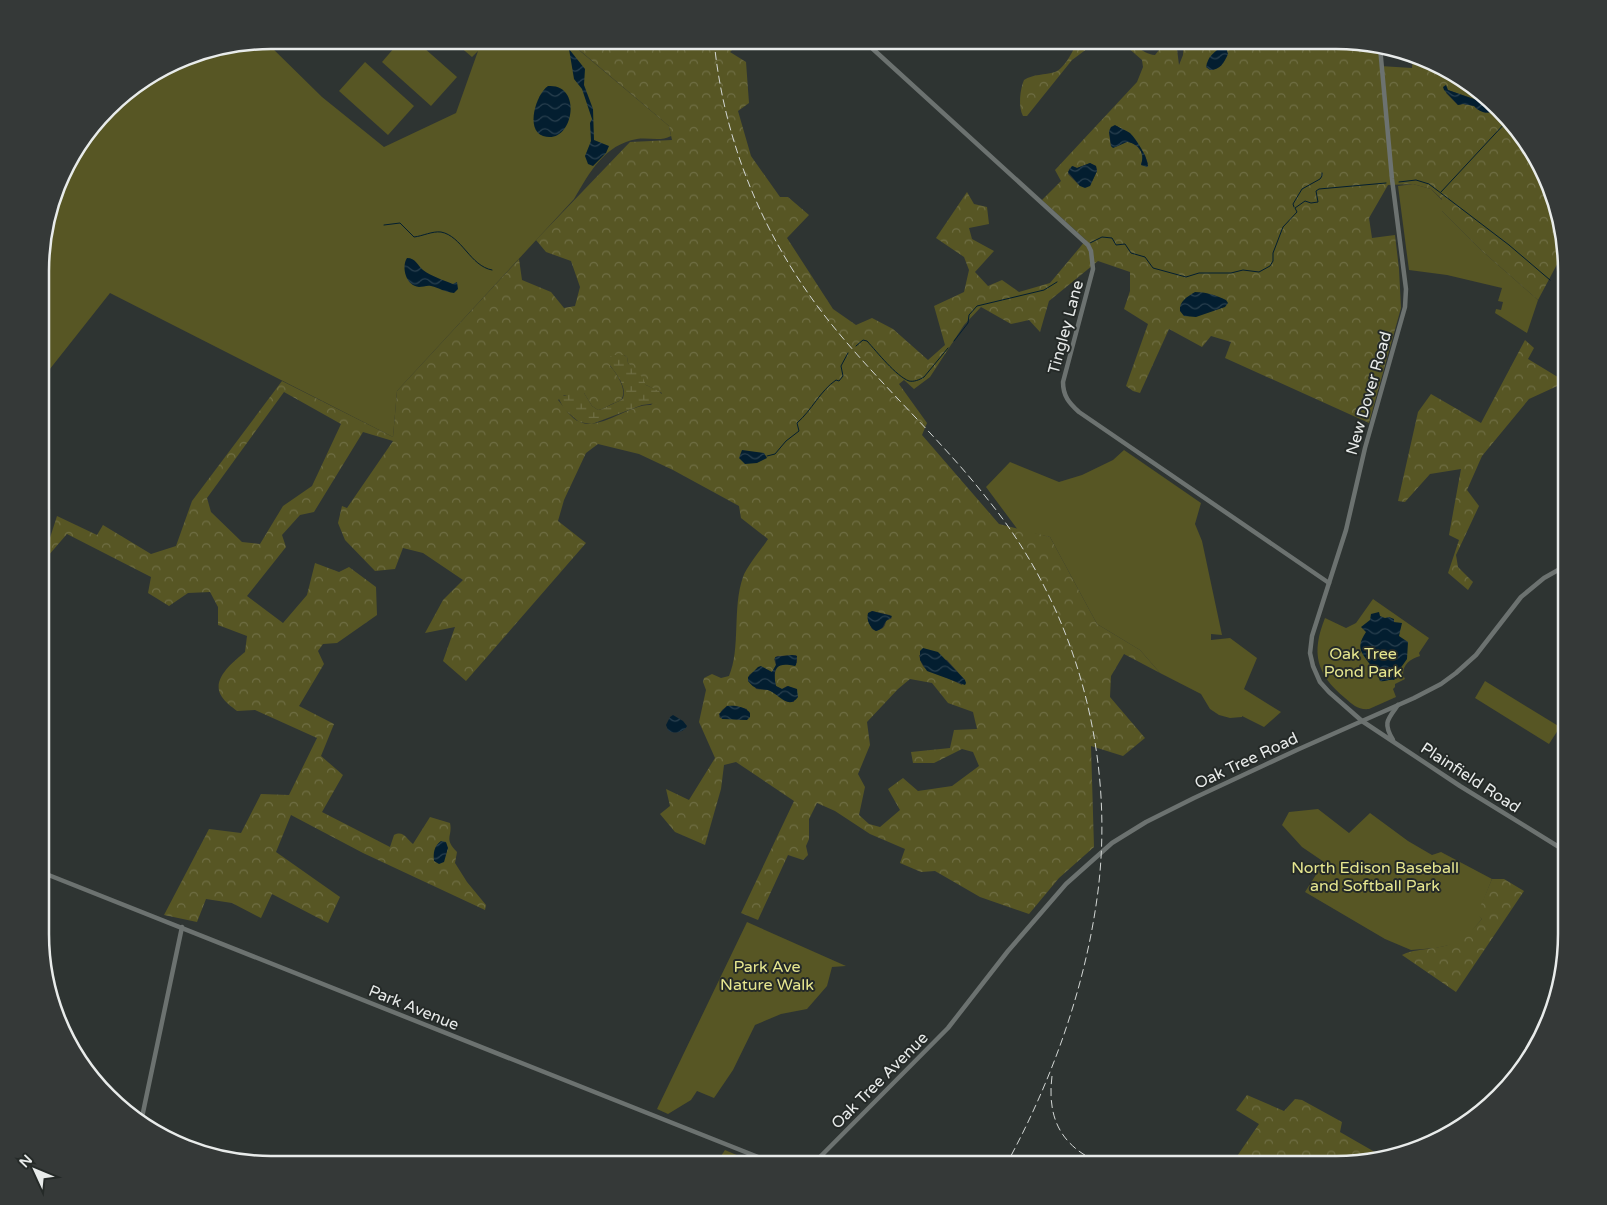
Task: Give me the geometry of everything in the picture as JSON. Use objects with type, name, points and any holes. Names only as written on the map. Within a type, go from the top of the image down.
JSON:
[{"type":"street","name":"Tingley Lane","points":[[874,49],[1088,245],[1091,251],[1093,269],[1064,377],[1064,392],[1072,405],[1329,584]]},
{"type":"street","name":"New Dover Road","points":[[1362,720],[1326,690],[1318,679],[1310,653],[1312,636],[1346,530],[1363,455],[1405,307],[1406,289],[1392,179],[1381,53]]},
{"type":"street","name":"Oak Tree Road","points":[[962,1012],[1001,960],[1047,905],[1084,866],[1112,843],[1154,817],[1434,688],[1456,673],[1476,655],[1522,597],[1544,578],[1558,570]]},
{"type":"street","points":[[1393,741],[1386,726],[1387,720],[1399,705]]},
{"type":"street","name":"Plainfield Road","points":[[1362,720],[1460,786],[1558,847]]},
{"type":"street","name":"Park Avenue","points":[[49,875],[755,1156]]},
{"type":"street","points":[[142,1116],[182,927]]},
{"type":"street","name":"Oak Tree Avenue","points":[[821,1156],[962,1012]]},
{"type":"green space","points":[[256,49],[273,49],[322,97],[384,147],[456,113],[478,51],[472,57],[463,49],[578,49],[669,126],[671,136],[663,139],[637,139],[625,142],[615,147],[599,161],[574,199],[397,391],[393,437],[110,293],[49,370],[49,256],[56,213],[66,185],[86,147],[104,124],[124,104],[147,86],[185,66],[213,56]]},
{"type":"green space","points":[[393,49],[425,49],[457,77],[431,106],[382,62]]},
{"type":"green space","points":[[578,49],[733,49],[730,52],[746,62],[749,103],[738,111],[751,156],[780,197],[788,197],[809,215],[787,238],[833,309],[856,325],[872,318],[893,329],[928,360],[945,345],[934,306],[964,292],[969,270],[964,257],[936,238],[967,192],[974,204],[987,207],[989,224],[969,228],[972,239],[994,251],[975,272],[988,286],[1002,280],[1019,292],[1050,283],[1086,240],[1042,200],[1061,181],[1055,170],[1137,82],[1143,67],[1142,60],[1129,49],[1140,49],[1155,55],[1160,49],[1177,49],[1179,65],[1183,49],[1351,49],[1379,53],[1380,66],[1412,68],[1412,63],[1448,78],[1479,101],[1448,90],[1446,93],[1458,105],[1475,106],[1486,113],[1488,109],[1512,135],[1529,160],[1551,213],[1558,262],[1538,300],[1481,250],[1442,211],[1439,206],[1442,199],[1431,189],[1413,184],[1388,185],[1369,218],[1372,238],[1395,235],[1401,308],[1369,423],[1225,358],[1231,342],[1211,336],[1202,347],[1169,329],[1140,393],[1133,391],[1126,386],[1148,324],[1124,309],[1130,291],[1130,272],[1098,261],[1049,301],[1040,332],[1029,320],[1011,324],[981,307],[964,325],[930,377],[914,389],[904,380],[899,384],[927,423],[922,435],[999,524],[1050,537],[1097,624],[1140,650],[1160,673],[1124,654],[1111,676],[1110,697],[1145,738],[1123,756],[1091,746],[1094,847],[1059,878],[1029,914],[980,897],[935,871],[921,872],[900,863],[905,849],[870,834],[835,811],[817,803],[809,819],[809,839],[806,846],[808,855],[803,860],[788,855],[758,920],[741,913],[794,801],[736,762],[724,765],[721,789],[705,845],[675,832],[660,814],[670,806],[666,789],[689,800],[715,758],[699,722],[706,690],[703,682],[704,678],[712,674],[721,678],[729,676],[735,654],[738,602],[743,577],[768,539],[741,518],[739,506],[639,454],[598,444],[586,453],[564,500],[558,521],[586,543],[466,681],[443,661],[455,627],[425,633],[443,600],[463,580],[423,553],[403,548],[395,569],[375,571],[345,540],[338,523],[342,506],[347,508],[393,441],[363,432],[314,512],[300,515],[282,535],[286,547],[247,596],[283,623],[307,595],[315,563],[339,572],[349,567],[376,587],[377,615],[337,643],[323,644],[318,651],[324,664],[299,706],[334,724],[321,756],[343,775],[322,812],[390,847],[394,835],[400,833],[413,844],[430,817],[450,823],[449,840],[457,852],[455,863],[467,882],[486,905],[485,910],[363,853],[291,815],[276,852],[340,897],[328,923],[272,894],[261,918],[232,903],[206,899],[197,922],[164,915],[209,829],[241,833],[261,794],[289,795],[317,738],[255,710],[237,711],[223,699],[219,691],[221,678],[229,666],[245,652],[247,636],[218,625],[218,607],[210,592],[188,593],[169,606],[148,593],[151,577],[67,534],[49,555],[49,541],[57,516],[97,535],[103,525],[151,554],[176,546],[192,501],[282,381],[393,437],[397,391],[519,259],[522,280],[551,292],[564,308],[575,306],[580,287],[571,261],[546,252],[536,240],[630,142],[672,140],[669,126]],"holes":[[[1117,126],[1132,136],[1145,155],[1148,164],[1141,164],[1144,157],[1134,144],[1125,142],[1113,147],[1111,146],[1109,132]],[[1090,163],[1096,166],[1097,171],[1090,186],[1080,186],[1068,174],[1069,169],[1073,166],[1077,168]],[[615,355],[624,355],[627,357],[628,363],[646,385],[662,393],[651,405],[633,408],[596,423],[580,422],[558,400],[564,395],[584,393],[592,406],[598,410],[621,400],[623,390],[620,381],[610,366]],[[284,392],[341,424],[312,486],[283,506],[260,544],[242,542],[211,512],[207,498]],[[872,611],[890,615],[892,618],[886,621],[882,629],[876,631],[872,629],[868,620]],[[796,655],[797,657],[797,663],[780,665],[776,670],[775,676],[776,686],[782,689],[787,686],[792,688],[794,702],[785,701],[771,691],[756,689],[749,675],[753,672],[772,672],[776,665],[774,659],[777,656]],[[919,655],[947,660],[965,680],[962,685],[929,671],[922,664]],[[910,679],[932,683],[948,703],[973,712],[977,729],[954,730],[950,748],[911,752],[913,763],[934,763],[962,749],[973,752],[979,766],[952,786],[918,791],[903,778],[888,789],[900,810],[880,827],[869,824],[859,815],[865,787],[858,774],[870,745],[867,722]],[[727,706],[747,709],[747,720],[720,718],[719,716]]]},
{"type":"green space","points":[[1074,49],[1087,49],[1072,60],[1027,116],[1023,116],[1020,108],[1020,98],[1024,80],[1055,72],[1069,58]]},
{"type":"green space","points":[[365,62],[414,106],[388,135],[339,91]]},
{"type":"green space","points":[[1413,184],[1431,189],[1442,200],[1442,211],[1481,250],[1538,300],[1527,333],[1495,313],[1496,309],[1501,310],[1503,302],[1498,301],[1502,288],[1447,275],[1409,270],[1398,186]]},
{"type":"green space","points":[[1525,340],[1534,348],[1528,359],[1558,377],[1558,386],[1529,399],[1482,456],[1467,490],[1479,506],[1456,555],[1458,567],[1473,582],[1468,590],[1448,573],[1459,540],[1449,535],[1461,469],[1430,474],[1405,502],[1398,501],[1418,412],[1431,394],[1481,423]]},
{"type":"green space","points":[[611,356],[627,357],[628,363],[643,378],[646,385],[659,391],[663,396],[657,403],[642,405],[592,424],[579,422],[564,409],[558,397],[559,395],[567,396],[570,393],[584,393],[592,406],[598,410],[621,400],[624,393],[622,383],[607,361]]},
{"type":"green space","points":[[1124,450],[1201,503],[1195,524],[1202,541],[1222,635],[1211,634],[1211,640],[1230,638],[1257,658],[1244,689],[1281,712],[1264,727],[1242,716],[1230,718],[1219,715],[1210,709],[1201,694],[1160,673],[1140,650],[1097,624],[1050,537],[1018,530],[986,487],[1010,462],[1059,482],[1082,475],[1113,460]]},
{"type":"green space","name":"Oak Tree Pond Park","points":[[1373,599],[1429,638],[1419,653],[1420,656],[1410,660],[1406,665],[1403,671],[1405,679],[1395,684],[1393,689],[1396,697],[1365,709],[1351,703],[1328,680],[1319,662],[1318,642],[1325,618],[1346,628],[1356,623]]},
{"type":"green space","points":[[1485,681],[1558,726],[1558,730],[1549,744],[1475,698]]},
{"type":"green space","name":"North Edison Baseball and Softball Park","points":[[1318,809],[1349,833],[1370,813],[1408,841],[1432,855],[1441,852],[1492,879],[1478,914],[1482,919],[1469,934],[1454,944],[1411,950],[1385,939],[1305,892],[1324,862],[1302,847],[1282,825],[1289,812]]},
{"type":"green space","points":[[1492,879],[1504,879],[1524,891],[1456,992],[1402,955],[1413,951],[1448,945],[1472,930],[1482,919],[1477,914]]},
{"type":"green space","name":"Park Ave Nature Walk","points":[[747,922],[846,966],[832,967],[827,986],[807,1009],[781,1014],[755,1025],[733,1070],[714,1098],[697,1091],[691,1100],[668,1114],[657,1109]]},
{"type":"green space","points":[[1247,1095],[1284,1111],[1295,1099],[1302,1100],[1342,1122],[1340,1132],[1376,1153],[1351,1156],[1237,1156],[1259,1124],[1236,1110]]},
{"type":"green space","points":[[725,1150],[739,1156],[721,1156]]},
{"type":"water","points":[[569,49],[585,69],[584,85],[593,109],[594,140],[609,146],[606,153],[593,166],[588,164],[585,156],[591,141],[590,123],[592,119],[582,89],[574,79]]},
{"type":"water","points":[[1218,49],[1227,49],[1228,54],[1219,67],[1210,70],[1206,67],[1208,60]]},
{"type":"water","points":[[1446,85],[1448,90],[1479,101],[1491,112],[1482,112],[1474,106],[1458,105],[1443,87]]},
{"type":"water","points":[[548,86],[559,88],[567,94],[570,103],[570,114],[567,124],[562,132],[553,137],[543,136],[534,127],[536,104]]},
{"type":"water","points":[[1115,125],[1130,133],[1136,140],[1146,158],[1147,167],[1141,165],[1142,153],[1135,145],[1127,142],[1113,148],[1111,146],[1109,131]]},
{"type":"water","points":[[1090,163],[1096,166],[1097,171],[1090,186],[1085,188],[1080,186],[1068,172],[1072,166],[1077,168]]},
{"type":"water","points":[[407,258],[414,260],[423,270],[433,276],[453,284],[457,282],[458,289],[454,293],[431,286],[415,286],[406,276],[405,262]]},
{"type":"water","points":[[1195,292],[1215,295],[1226,300],[1228,303],[1225,307],[1196,317],[1184,316],[1180,311],[1181,305],[1184,300]]},
{"type":"water","points":[[742,450],[764,453],[767,458],[757,463],[745,464],[739,458]]},
{"type":"water","points":[[872,611],[892,616],[882,628],[876,631],[868,621],[868,613]]},
{"type":"water","points":[[1379,612],[1380,616],[1389,617],[1394,619],[1394,622],[1402,623],[1399,636],[1408,642],[1407,659],[1400,669],[1399,675],[1394,680],[1380,681],[1377,673],[1360,648],[1362,638],[1366,632],[1361,627],[1370,620],[1371,614]]},
{"type":"water","points":[[923,648],[938,652],[965,680],[965,685],[927,671],[920,660],[920,651]]},
{"type":"water","points":[[797,656],[796,665],[777,667],[775,680],[776,686],[782,689],[788,686],[797,689],[798,697],[795,700],[791,702],[785,701],[769,690],[758,689],[748,681],[748,677],[758,667],[761,666],[772,672],[776,665],[775,657]]},
{"type":"water","points":[[727,706],[743,708],[750,713],[750,717],[747,720],[722,719],[719,714]]},
{"type":"water","points":[[673,715],[687,726],[684,730],[676,733],[668,730],[666,725]]},
{"type":"water","points":[[441,841],[446,842],[448,848],[444,862],[439,864],[434,861],[434,850]]},
{"type":"waterway","points":[[1441,192],[1504,125]]},
{"type":"waterway","points":[[1294,207],[1293,204],[1302,189],[1320,179],[1322,173]]},
{"type":"waterway","points":[[1399,182],[1416,180],[1429,184],[1509,245],[1550,280]]},
{"type":"waterway","points":[[1090,243],[1102,237],[1112,238],[1116,245],[1125,244],[1131,253],[1145,257],[1153,268],[1186,277],[1199,273],[1231,273],[1243,270],[1259,272],[1270,266],[1273,261],[1273,253],[1283,227],[1297,212],[1295,208],[1305,201],[1311,203],[1318,202],[1316,191],[1319,189],[1386,183]]},
{"type":"waterway","points":[[384,225],[400,223],[414,237],[441,232],[455,239],[478,263],[492,270]]},
{"type":"waterway","points":[[954,341],[968,323],[969,315],[977,306],[1044,290],[1057,282]]},
{"type":"waterway","points":[[856,346],[863,340],[867,341],[893,369],[909,381],[916,381],[924,377],[948,348]]},
{"type":"waterway","points":[[767,456],[775,454],[786,441],[799,431],[797,423],[830,384],[836,380],[839,381],[843,376],[841,366],[848,353]]},
{"type":"railway","points":[[715,49],[726,112],[736,147],[762,214],[779,246],[797,277],[838,332],[969,476],[1019,543],[1045,588],[1066,636],[1082,685],[1094,736],[1100,787],[1102,839],[1098,891],[1085,962],[1065,1032],[1038,1100],[1011,1156]]},
{"type":"railway","points":[[1052,1076],[1051,1091],[1054,1117],[1065,1138],[1087,1156]]}]
